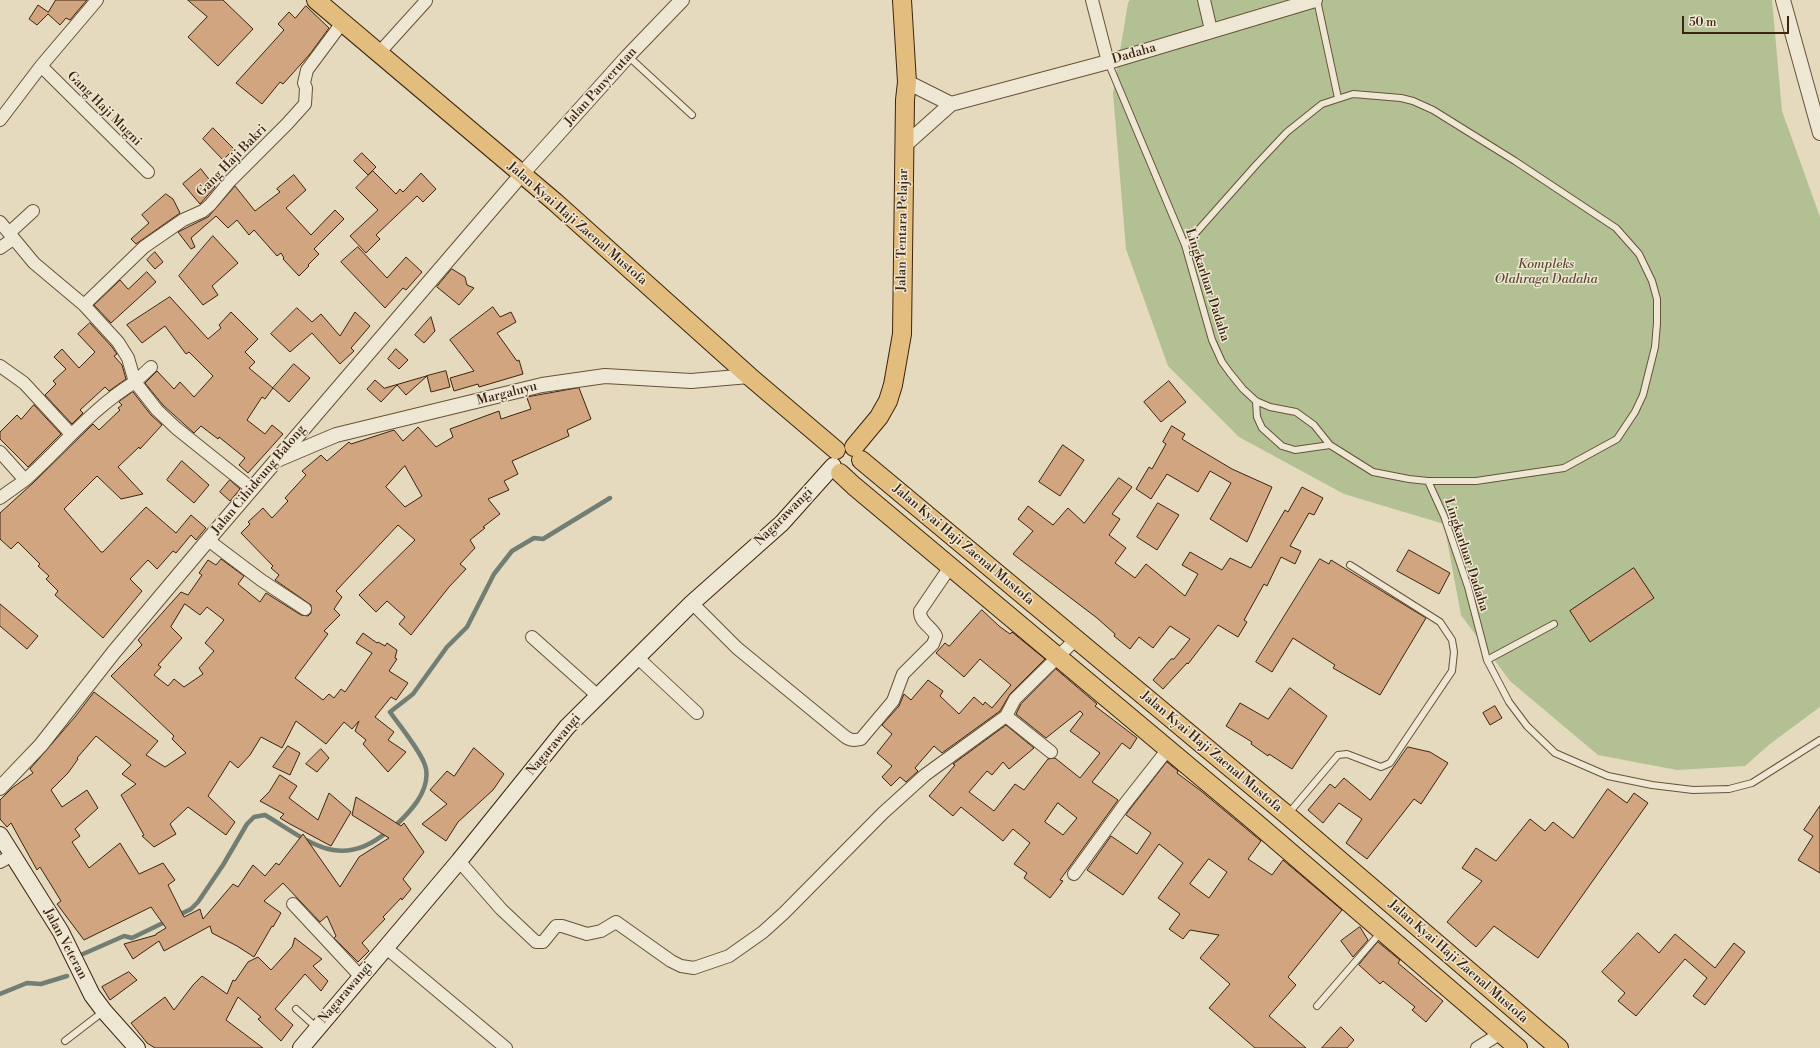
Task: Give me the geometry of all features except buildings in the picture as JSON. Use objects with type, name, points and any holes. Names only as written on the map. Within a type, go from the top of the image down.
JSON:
[{"type":"main road","name":"Jalan Kyai Haji Zaenal Mustofa","points":[[316,0],[521,175],[555,202],[749,376],[836,463],[950,567],[1255,822],[1518,1048]]},
{"type":"main road","name":"Jalan Tentara Pelajar","points":[[836,463],[851,474],[856,470],[858,454],[888,401],[893,385],[902,334],[905,100],[907,82],[902,0]]},
{"type":"main road","points":[[836,463],[847,445],[858,454]]},
{"type":"main road","name":"Jalan Kyai Haji Zaenal Mustofa","points":[[858,454],[1287,815],[1559,1048]]},
{"type":"main road","name":"Nagarawangi","points":[[301,1048],[459,861],[567,727],[692,603],[782,523],[836,463]]},
{"type":"main road","points":[[1255,822],[1272,803]]},
{"type":"main road","name":"Jalan Veteran","points":[[0,835],[6,859],[61,932],[82,976],[104,1011],[137,1048]]},
{"type":"main road","points":[[1448,989],[1469,971]]},
{"type":"street","points":[[0,120],[41,66],[97,0]]},
{"type":"street","name":"Jalan Panyerutan","points":[[521,175],[628,56],[682,0]]},
{"type":"street","points":[[1092,0],[1108,62]]},
{"type":"street","points":[[1204,0],[1211,30]]},
{"type":"street","name":"Dadaha","points":[[905,145],[952,104],[1108,62],[1211,30],[1316,0]]},
{"type":"street","points":[[1783,0],[1820,133]]},
{"type":"street","points":[[379,53],[426,1]]},
{"type":"street","name":"Gang Haji Bakri","points":[[84,305],[144,247],[183,220],[203,211],[210,205],[234,176],[287,124],[304,104],[306,88],[304,83],[307,70],[342,23]]},
{"type":"street","name":"Gang Haji Mugni","points":[[41,66],[148,172]]},
{"type":"street","points":[[907,82],[952,104]]},
{"type":"street","name":"Jalan Cihideung Balong","points":[[0,788],[41,744],[114,652],[273,462],[521,175]]},
{"type":"street","points":[[0,248],[33,211]]},
{"type":"street","points":[[0,222],[34,263],[84,305],[118,342],[128,358],[135,382],[157,410],[176,428],[251,488]]},
{"type":"street","points":[[0,366],[24,383],[71,434]]},
{"type":"street","points":[[0,498],[25,480],[71,434],[114,395],[135,382],[151,367]]},
{"type":"street","name":"Margaluyu","points":[[273,462],[336,435],[542,385],[605,376],[690,381],[749,376]]},
{"type":"street","points":[[0,452],[25,480]]},
{"type":"street","points":[[208,540],[260,580],[305,609]]},
{"type":"street","points":[[692,603],[755,663],[843,736],[854,741],[861,738],[893,701],[902,674],[934,644],[936,636],[934,631],[921,618],[920,611],[950,567]]},
{"type":"street","points":[[532,637],[598,696]]},
{"type":"street","points":[[459,861],[501,909],[536,942],[543,942],[556,926],[562,926],[587,934],[601,931],[616,922],[675,963],[694,968],[706,966],[729,956],[763,932],[784,913],[883,813],[925,775],[1006,716],[1015,699],[1076,639]]},
{"type":"street","points":[[637,657],[697,713]]},
{"type":"street","points":[[1006,716],[1051,752]]},
{"type":"street","points":[[1074,874],[1124,805],[1168,749]]},
{"type":"street","points":[[293,904],[361,977]]},
{"type":"street","points":[[385,947],[506,1048]]},
{"type":"street","points":[[1477,1048],[1502,1034]]},
{"type":"lane","points":[[1316,0],[1338,98]]},
{"type":"lane","points":[[628,56],[692,115]]},
{"type":"lane","name":"Lingkarluar Dadaha","points":[[1108,62],[1185,246],[1212,340],[1222,362],[1243,388],[1256,401],[1270,407],[1296,412],[1314,425],[1330,445],[1373,472],[1428,481],[1444,516],[1468,587],[1487,660],[1509,702],[1527,726],[1555,753],[1608,776],[1652,785],[1693,790],[1729,789],[1752,783],[1820,740]]},
{"type":"lane","points":[[1185,246],[1287,132],[1322,104],[1353,94],[1389,96],[1413,101],[1433,110],[1515,161],[1616,228],[1639,254],[1652,281],[1657,299],[1655,347],[1643,395],[1635,412],[1617,439],[1564,468],[1476,481],[1428,481]]},
{"type":"lane","points":[[1256,401],[1257,417],[1262,428],[1282,446],[1295,450],[1330,445]]},
{"type":"lane","points":[[1287,815],[1338,755],[1347,754],[1381,767],[1390,764],[1452,670],[1454,652],[1452,640],[1440,622],[1350,565]]},
{"type":"lane","points":[[1487,660],[1554,624]]},
{"type":"lane","points":[[1317,1006],[1382,932]]},
{"type":"lane","points":[[296,1009],[317,1028]]},
{"type":"lane","points":[[65,1041],[104,1011]]},
{"type":"green space","name":"Kompleks Olahraga Dadaha","points":[[1130,0],[1772,0],[1782,111],[1820,217],[1820,707],[1770,744],[1745,766],[1677,770],[1598,755],[1510,681],[1461,615],[1444,524],[1344,494],[1239,437],[1168,366],[1126,249],[1113,93],[1128,3]]},
{"type":"waterway","points":[[394,827],[412,809],[422,794],[425,786],[426,769],[421,756],[411,740],[390,712],[413,694],[447,647],[467,627],[494,574],[512,551],[534,538],[543,539],[610,498]]},
{"type":"waterway","points":[[177,916],[191,909],[198,902],[223,865],[247,824],[254,817],[265,815],[311,842],[325,848],[340,851],[355,849],[371,843],[388,831]]},
{"type":"waterway","points":[[83,954],[124,936],[132,938],[167,921]]},
{"type":"waterway","points":[[0,994],[27,983],[41,984],[67,976]]}]
